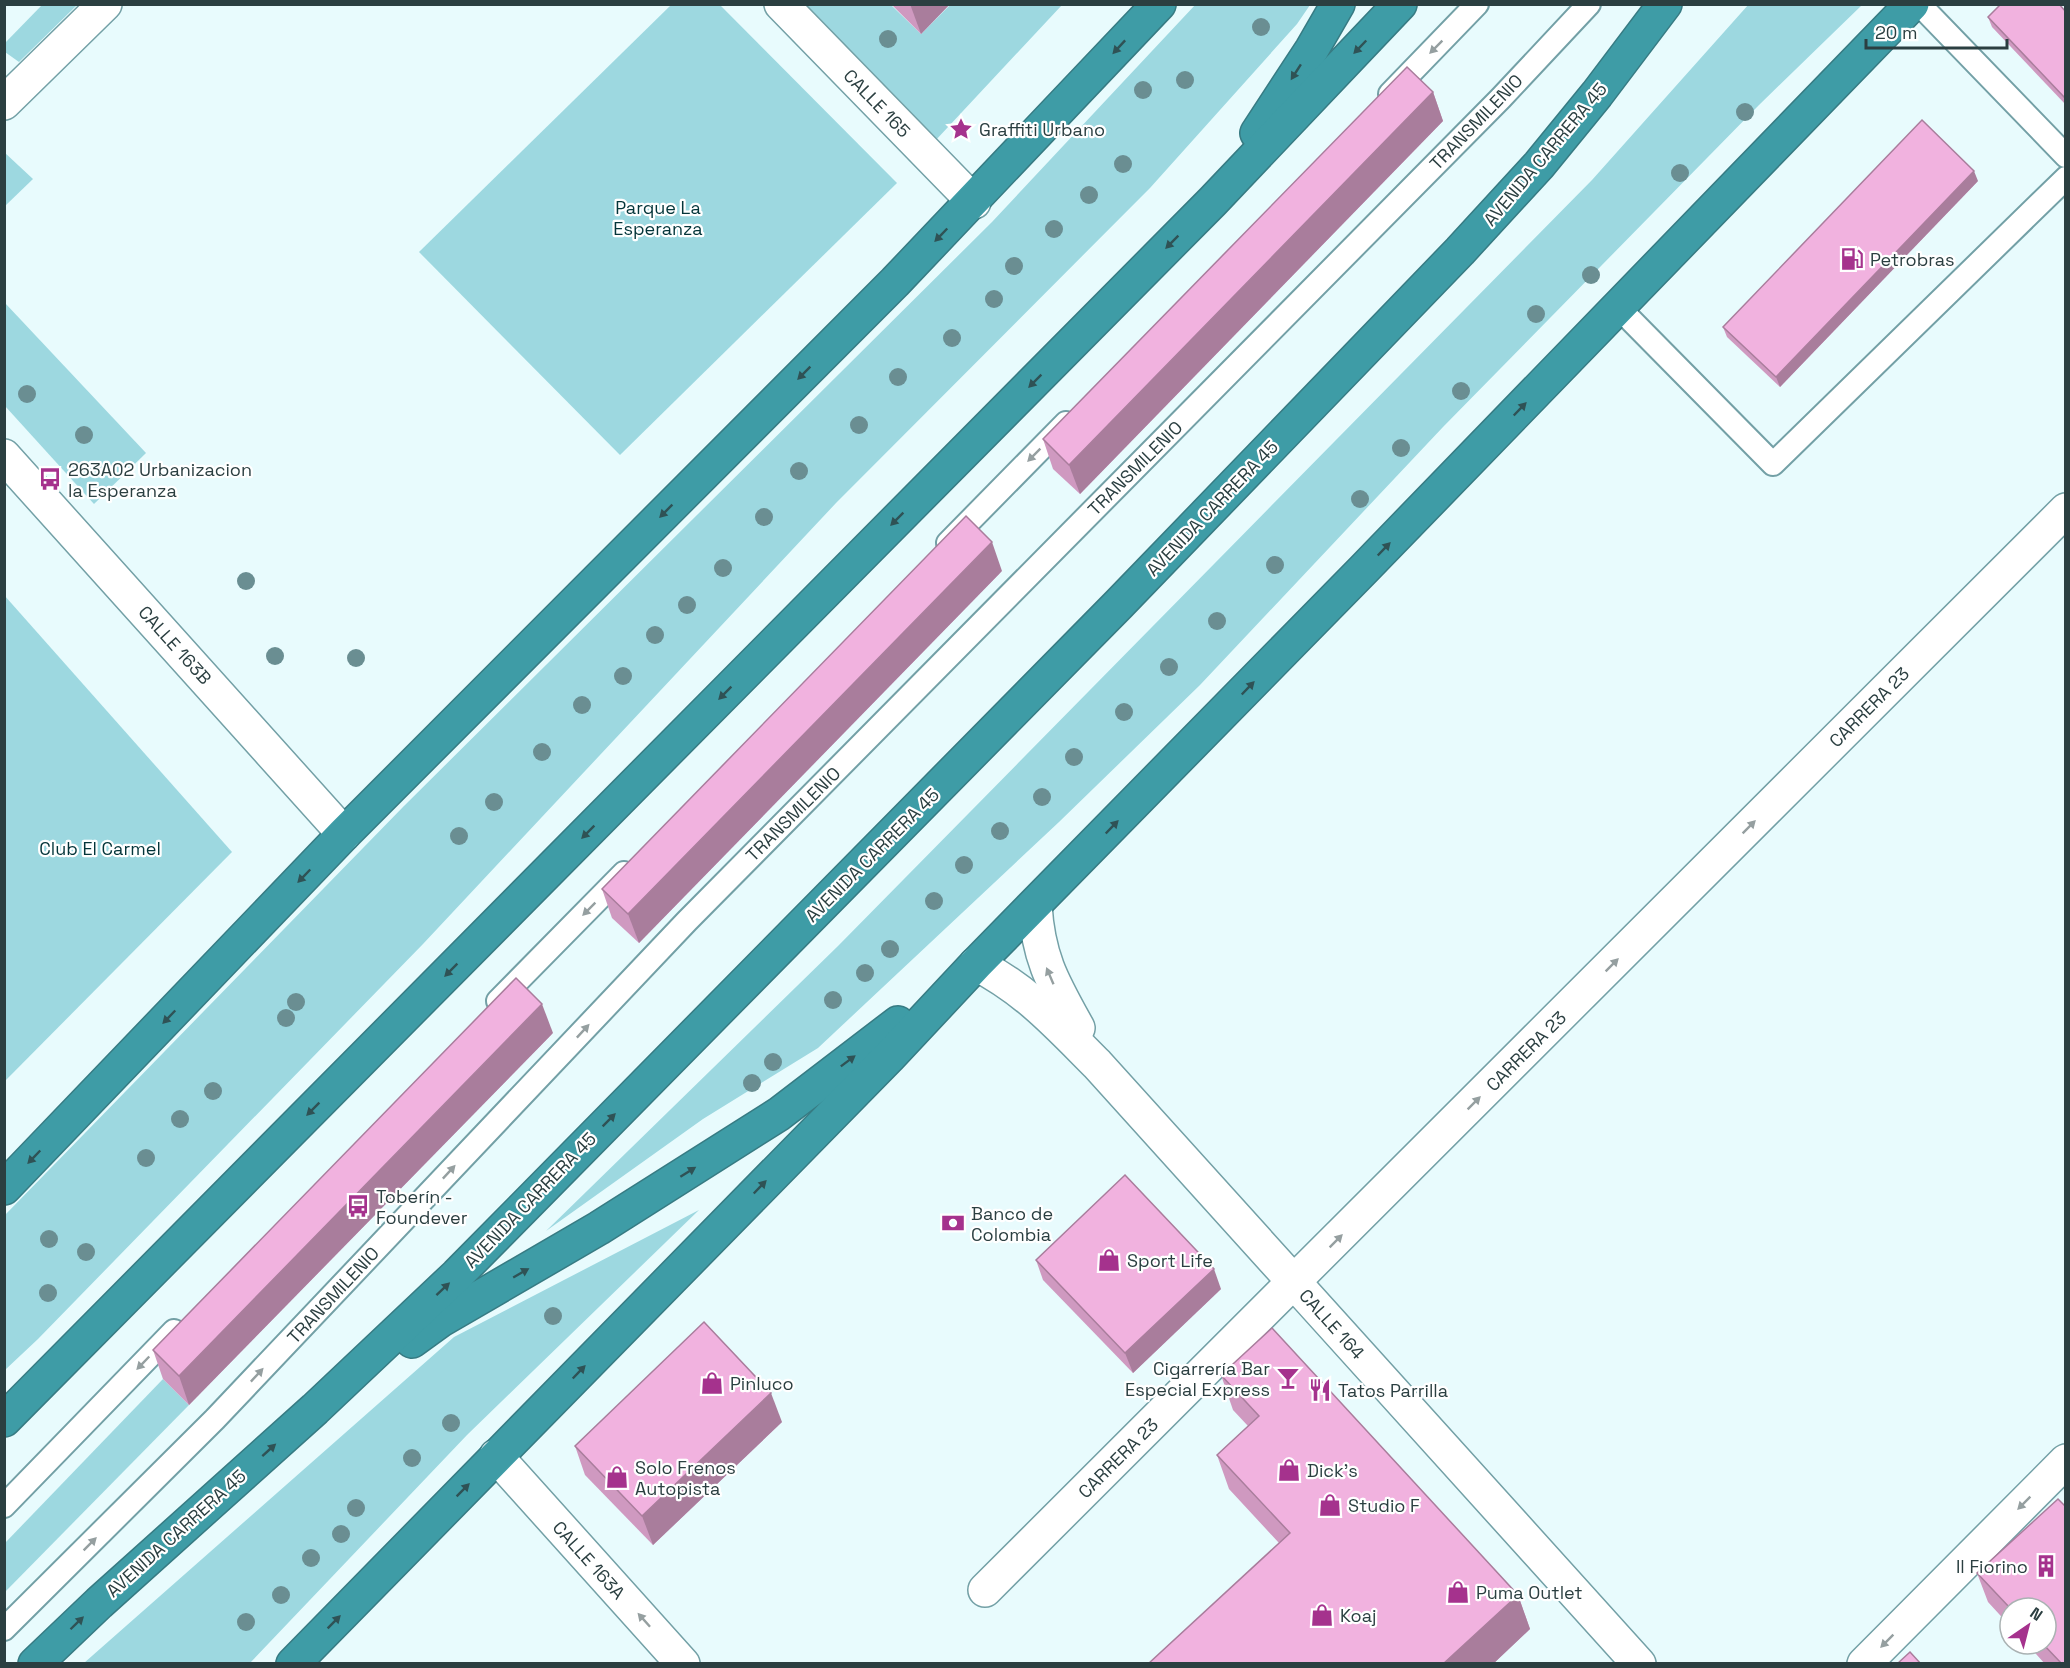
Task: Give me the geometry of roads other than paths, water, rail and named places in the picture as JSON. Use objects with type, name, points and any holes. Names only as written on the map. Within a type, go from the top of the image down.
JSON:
[{"type":"highway","points":[[4,1188],[344,834],[974,202],[1159,4]]},
{"type":"highway","points":[[1213,201],[1312,49],[1338,4]]},
{"type":"highway","points":[[4,1420],[1213,201],[1400,4]]},
{"type":"highway","name":"AVENIDA CARRERA 45","points":[[35,1664],[99,1603],[315,1410],[457,1275],[1119,604],[1461,251],[1561,139],[1665,4]]},
{"type":"highway","points":[[293,1664],[889,1057],[976,964],[1912,4]]},
{"type":"highway","points":[[315,1410],[441,1320],[599,1228],[779,1114],[976,964]]},
{"type":"street","points":[[4,103],[105,4]]},
{"type":"street","name":"CALLE 165","points":[[781,4],[974,202]]},
{"type":"street","name":"CALLE 163B","points":[[4,456],[344,834]]},
{"type":"street","name":"CARRERA 23","points":[[985,1590],[2066,510]]},
{"type":"street","name":"CALLE 164","points":[[1035,905],[1036,933],[1047,972],[1097,1064]]},
{"type":"street","name":"CALLE 164","points":[[976,964],[1027,995],[1097,1064],[1639,1664]]},
{"type":"street","name":"CALLE 163A","points":[[496,1456],[683,1664]]},
{"type":"street","points":[[1864,1664],[2066,1461]]},
{"type":"lane","points":[[1377,107],[1477,4]]},
{"type":"lane","name":"TRANSMILENIO","points":[[4,1629],[215,1419],[687,921],[1492,107],[1589,4]]},
{"type":"lane","points":[[1919,4],[2066,156]]},
{"type":"lane","points":[[1618,307],[1773,464],[2066,178]]},
{"type":"lane","points":[[934,558],[1084,405]]},
{"type":"lane","points":[[482,1017],[641,856]]},
{"type":"lane","points":[[4,1506],[190,1315]]},
{"type":"place","name":"Graffiti Urbano","points":[[961,129]]},
{"type":"place","name":"Petrobras","points":[[1852,259]]},
{"type":"place","name":"263A02 Urbanizacion la Esperanza","points":[[50,479]]},
{"type":"place","name":"Toberín - Foundever","points":[[358,1206]]},
{"type":"place","name":"Banco de Colombia","points":[[953,1223]]},
{"type":"place","name":"Sport Life","points":[[1109,1260]]},
{"type":"place","name":"Cigarrería Bar Especial Express","points":[[1288,1378]]},
{"type":"place","name":"Pinluco","points":[[712,1383]]},
{"type":"place","name":"Tatos Parrilla","points":[[1320,1390]]},
{"type":"place","name":"Dick's","points":[[1289,1470]]},
{"type":"place","name":"Solo Frenos Autopista","points":[[617,1477]]},
{"type":"place","name":"Studio F","points":[[1330,1505]]},
{"type":"place","name":"Il Fiorino","points":[[2046,1566]]},
{"type":"place","name":"Puma Outlet","points":[[1458,1592]]},
{"type":"place","name":"Koaj","points":[[1322,1615]]},
{"type":"park label","name":"Parque La Esperanza","points":[[658,217]]},
{"type":"park label","name":"Club El Carmel","points":[[100,848]]}]
